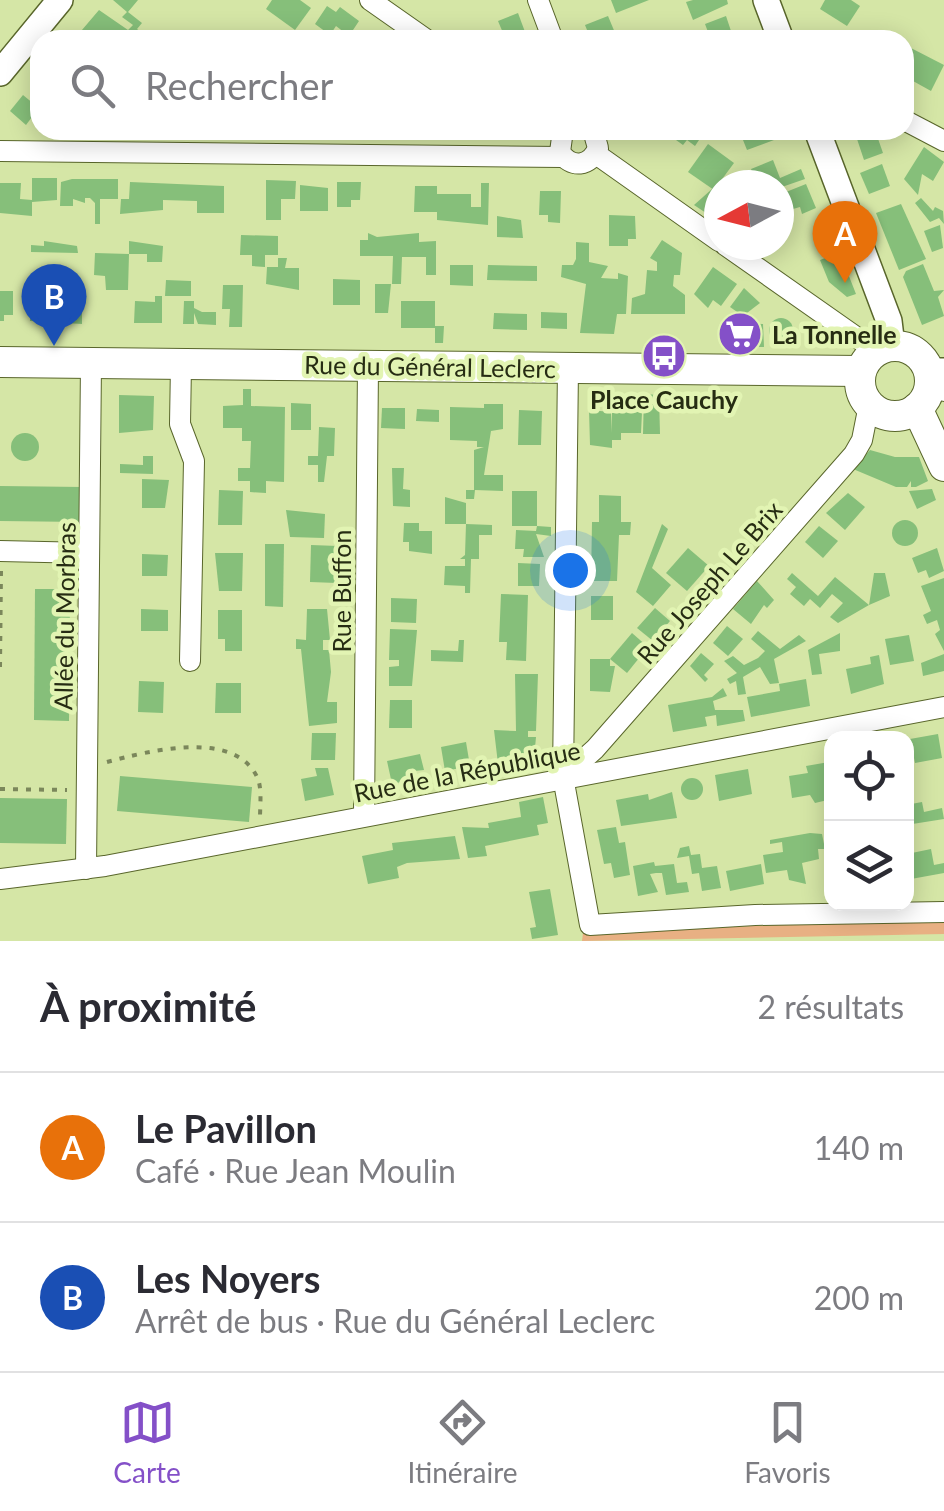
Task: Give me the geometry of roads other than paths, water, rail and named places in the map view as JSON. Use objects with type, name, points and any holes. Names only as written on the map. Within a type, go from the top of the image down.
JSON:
[{"type":"main road","points":[[913,351],[937,378],[917,408],[896,416],[869,405],[860,385],[876,356],[913,351]]},
{"type":"main road","name":"Rue du Général Leclerc","points":[[0,362],[568,368],[876,356]]},
{"type":"main road","points":[[917,408],[944,466]]},
{"type":"street","points":[[35,30],[60,0]]},
{"type":"street","points":[[370,0],[413,30]]},
{"type":"street","points":[[538,0],[550,30]]},
{"type":"street","points":[[766,0],[777,30]]},
{"type":"street","points":[[0,73],[30,36]]},
{"type":"street","points":[[914,125],[944,141]]},
{"type":"street","points":[[559,140],[563,157]]},
{"type":"street","points":[[0,150],[563,157],[580,164],[596,154],[598,140]]},
{"type":"street","points":[[745,260],[876,356],[889,321],[820,140]]},
{"type":"street","points":[[596,154],[704,230]]},
{"type":"street","name":"Allée du Morbras","points":[[86,870],[91,363]]},
{"type":"street","points":[[181,364],[180,424],[194,461],[190,661]]},
{"type":"street","name":"Rue Buffon","points":[[364,816],[368,366]]},
{"type":"street","points":[[568,368],[563,777],[590,925],[755,915],[944,912]]},
{"type":"street","name":"Rue Joseph Le Brix","points":[[563,777],[596,749],[854,454],[862,440],[869,405]]},
{"type":"street","points":[[1,551],[89,553]]},
{"type":"street","name":"Rue de la République","points":[[0,879],[86,870],[563,777],[944,709]]},
{"type":"place","name":"Le Pavillon","points":[[845,283]]},
{"type":"place","name":"La Tonnelle","points":[[740,334]]},
{"type":"place","name":"Les Noyers","points":[[54,346]]},
{"type":"place","name":"Place Cauchy","points":[[664,356]]}]
